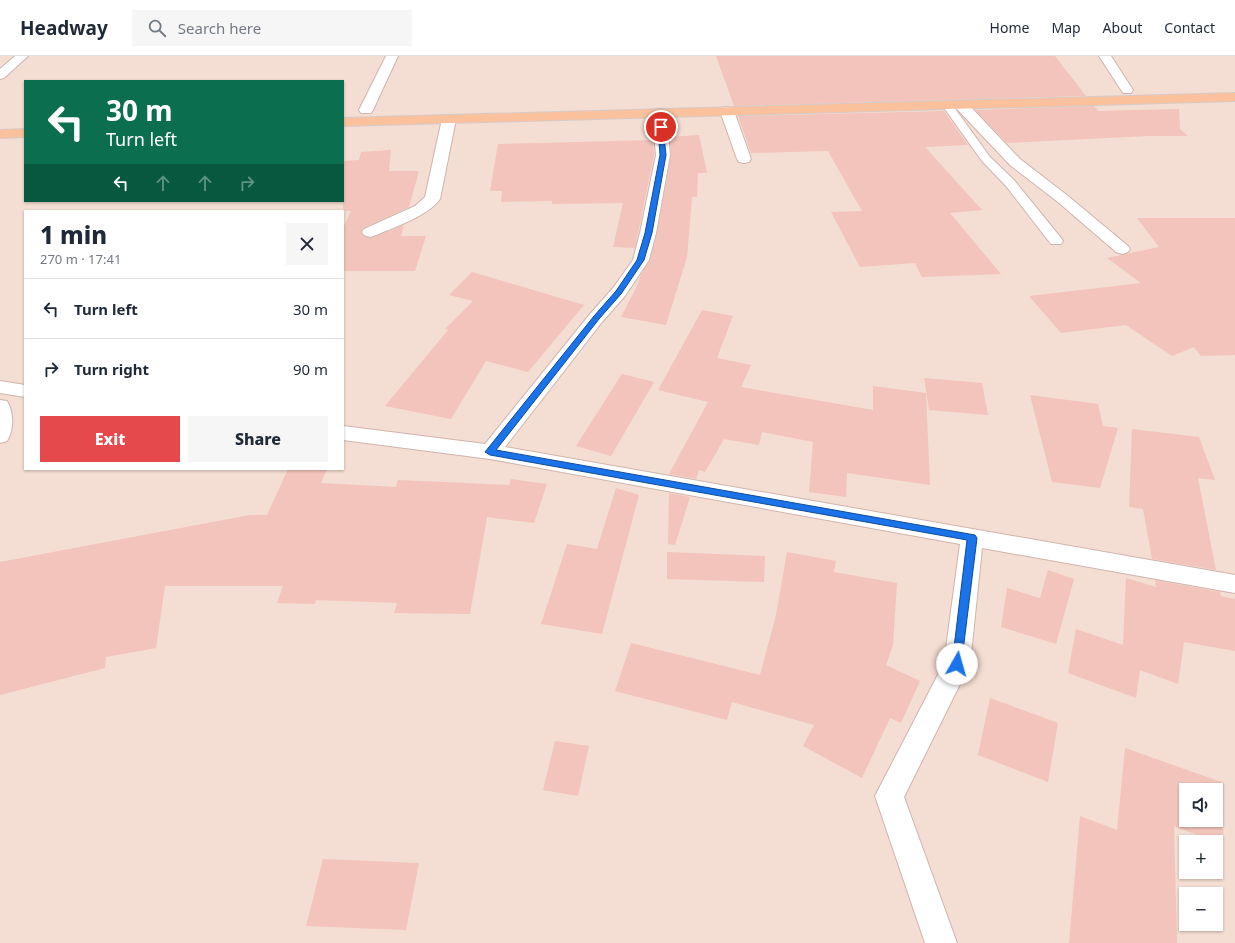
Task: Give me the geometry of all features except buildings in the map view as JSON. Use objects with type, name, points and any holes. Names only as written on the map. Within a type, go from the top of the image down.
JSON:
[{"type":"main road","points":[[344,111],[753,102],[1235,87]]},
{"type":"main road","points":[[344,122],[1235,97]]},
{"type":"main road","points":[[0,122],[24,121]]},
{"type":"main road","points":[[0,134],[24,133]]},
{"type":"street","points":[[0,75],[22,56]]},
{"type":"street","points":[[366,110],[392,56]]},
{"type":"street","points":[[1105,56],[1127,90]]},
{"type":"street","points":[[954,105],[1015,162],[1063,199],[1122,249]]},
{"type":"street","points":[[727,111],[744,159]]},
{"type":"street","points":[[490,452],[596,318],[619,292],[641,260],[648,233],[663,155],[659,113]]},
{"type":"street","points":[[370,232],[420,208],[432,199],[449,119]]},
{"type":"street","points":[[0,387],[24,391]]},
{"type":"street","points":[[0,406],[2,430],[0,436]]},
{"type":"street","points":[[344,433],[490,452],[1235,584]]},
{"type":"street","points":[[941,943],[889,796],[957,664],[972,538]]},
{"type":"lane","points":[[954,105],[986,159],[1010,183],[1056,241]]},
{"type":"shaded area","points":[[0,56],[1235,56],[1235,943],[0,943]]},
{"type":"route","points":[[661,127],[663,155],[648,233],[641,260],[619,292],[596,318],[490,452],[972,538],[957,664]]}]
